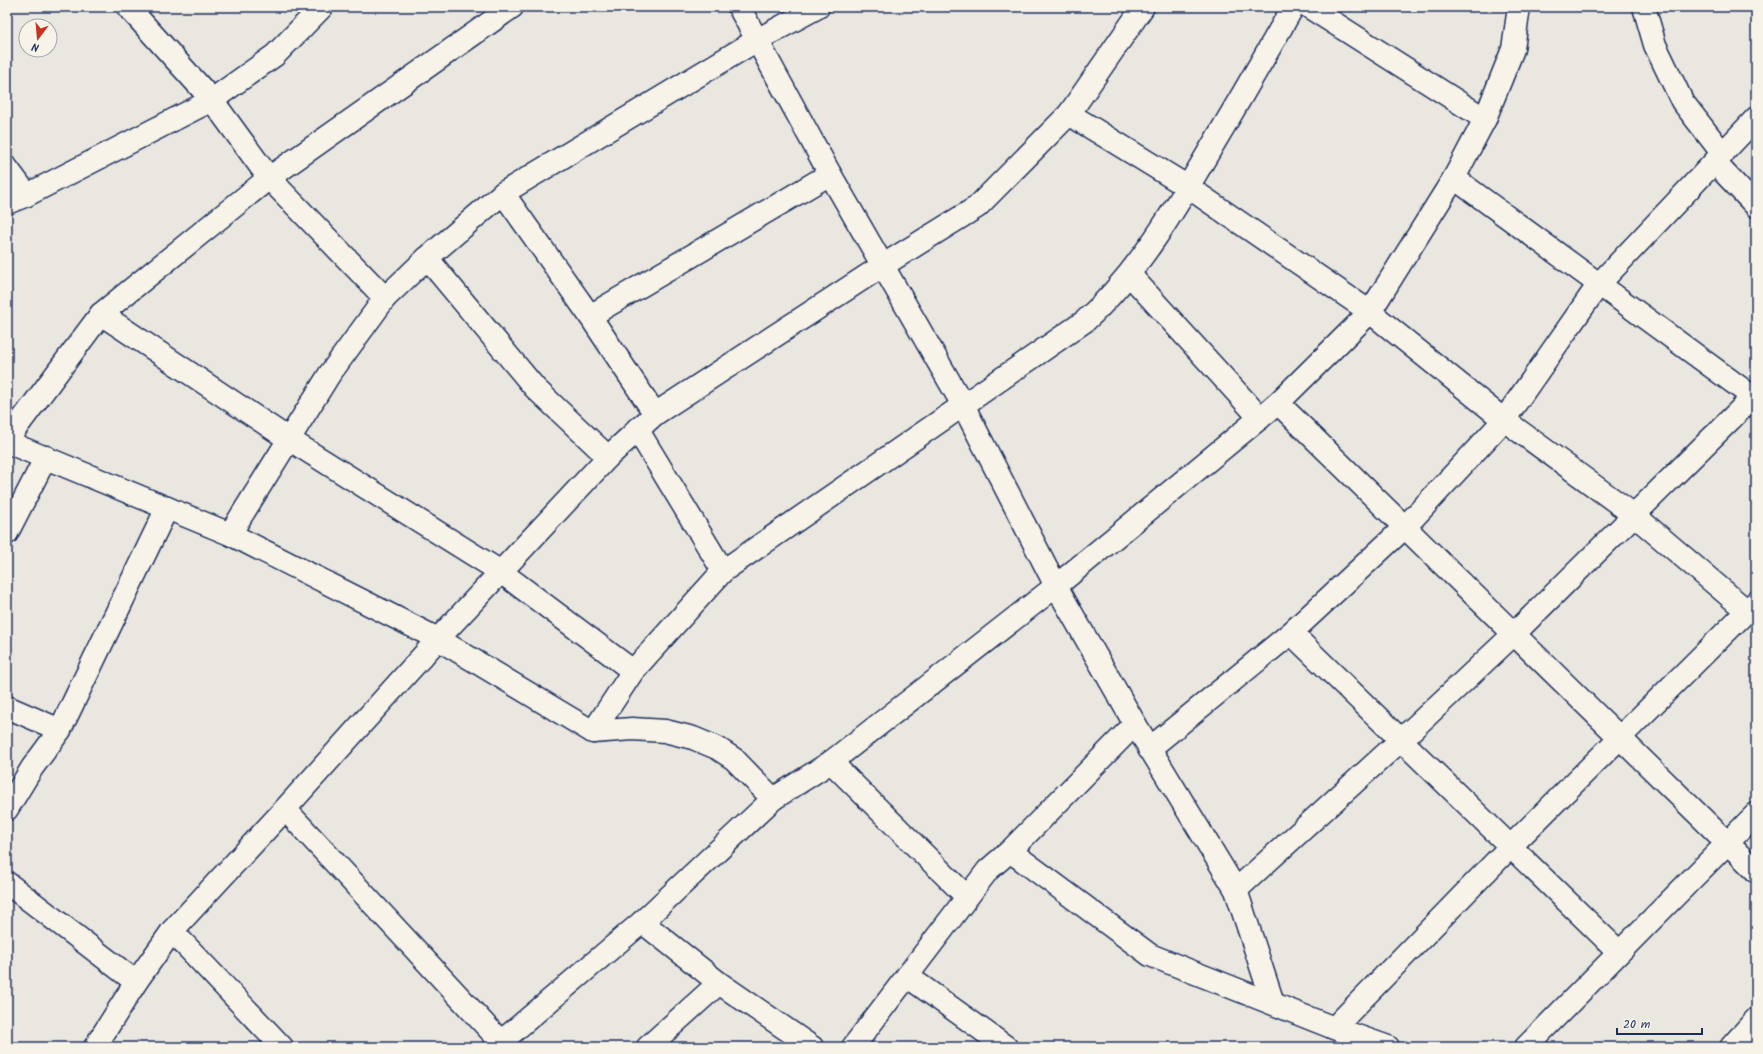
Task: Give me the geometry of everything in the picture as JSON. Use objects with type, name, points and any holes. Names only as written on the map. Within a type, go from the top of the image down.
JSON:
[{"type":"street","points":[[128,7],[212,100],[269,178],[385,298]]},
{"type":"street","points":[[7,203],[27,195],[212,100],[275,55],[322,7]]},
{"type":"street","points":[[512,7],[269,178],[101,314],[7,441],[230,534],[438,639],[593,732],[632,729],[666,731],[693,738],[717,748],[734,759],[774,800]]},
{"type":"street","points":[[739,7],[830,174],[963,405],[1056,586],[1149,749],[1236,890],[1272,1003]]},
{"type":"street","points":[[230,534],[290,440],[328,375],[385,298],[426,258],[503,193],[757,40],[818,7]]},
{"type":"street","points":[[95,1047],[136,982],[172,931],[285,809],[438,639],[608,457],[655,414],[882,266],[977,207],[1069,114],[1143,7]]},
{"type":"street","points":[[593,732],[633,671],[723,571],[1085,321],[1130,275],[1188,188],[1294,7]]},
{"type":"street","points":[[1309,7],[1485,119]]},
{"type":"street","points":[[285,809],[498,1044],[642,922],[774,800],[832,762],[1056,586],[1278,403],[1370,312],[1454,178],[1485,119],[1513,49],[1519,7]]},
{"type":"street","points":[[1644,7],[1655,45],[1682,101],[1719,159],[1756,206]]},
{"type":"street","points":[[1069,114],[1188,188],[1370,312],[1504,420],[1634,515],[1751,606],[1510,847],[1334,1028]]},
{"type":"street","points":[[1149,749],[1291,633],[1405,527],[1504,420],[1599,284],[1719,159],[1756,118]]},
{"type":"street","points":[[7,168],[27,195]]},
{"type":"street","points":[[590,316],[830,174]]},
{"type":"street","points":[[1236,890],[1401,740],[1514,634],[1755,396],[1454,178]]},
{"type":"street","points":[[503,193],[590,316],[655,414]]},
{"type":"street","points":[[426,258],[536,388],[608,457]]},
{"type":"street","points":[[1130,275],[1260,418]]},
{"type":"street","points":[[101,314],[290,440],[501,572],[633,671]]},
{"type":"street","points":[[1278,403],[1756,871]]},
{"type":"street","points":[[637,429],[723,571]]},
{"type":"street","points":[[7,532],[46,457]]},
{"type":"street","points":[[7,809],[32,768],[60,730],[167,508]]},
{"type":"street","points":[[1291,633],[1619,952]]},
{"type":"street","points":[[7,707],[60,730]]},
{"type":"street","points":[[853,1047],[988,870],[1010,851],[1135,724]]},
{"type":"street","points":[[832,762],[968,897]]},
{"type":"street","points":[[1526,1047],[1756,814]]},
{"type":"street","points":[[1010,851],[1150,955],[1334,1028],[1388,1047]]},
{"type":"street","points":[[7,883],[136,982]]},
{"type":"street","points":[[642,922],[719,983],[812,1047]]},
{"type":"street","points":[[172,931],[282,1047]]},
{"type":"street","points":[[907,976],[1006,1047]]},
{"type":"street","points":[[648,1047],[719,983]]},
{"type":"street","points":[[1731,1047],[1756,1019]]}]
